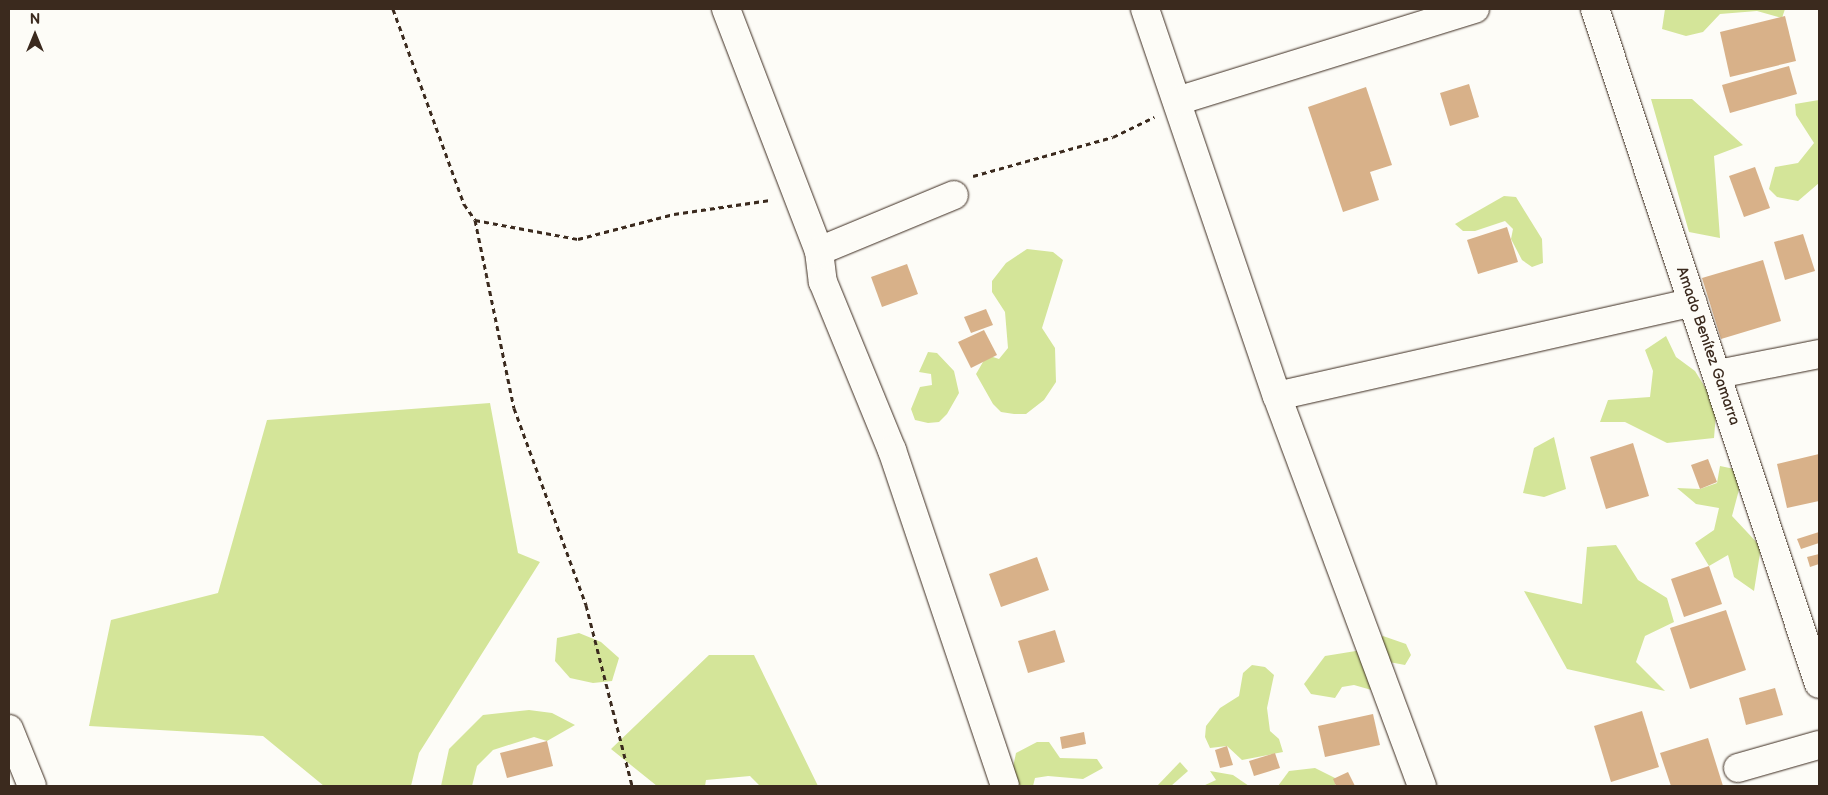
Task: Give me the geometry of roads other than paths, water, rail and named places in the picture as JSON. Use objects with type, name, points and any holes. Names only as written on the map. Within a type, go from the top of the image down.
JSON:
[{"type":"street","points":[[726,9],[819,251],[823,282],[892,450],[1006,786]]},
{"type":"street","points":[[1145,9],[1276,396],[1422,786]]},
{"type":"street","points":[[1177,101],[1476,9]]},
{"type":"street","name":"Amado Benítez Gamarra","points":[[1595,9],[1718,374],[1819,684]]},
{"type":"street","points":[[819,251],[954,195]]},
{"type":"street","points":[[1276,396],[1693,302]]},
{"type":"street","points":[[1718,374],[1819,354]]},
{"type":"street","points":[[9,728],[32,786]]},
{"type":"street","points":[[1738,768],[1819,745]]}]
